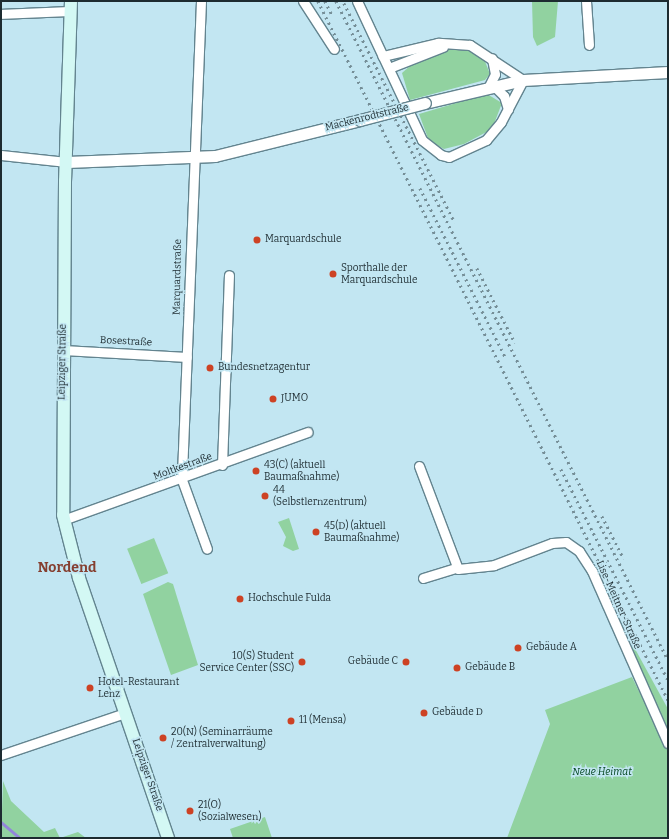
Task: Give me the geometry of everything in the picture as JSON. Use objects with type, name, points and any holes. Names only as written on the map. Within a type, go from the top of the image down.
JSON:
[{"type":"main road","name":"Leipziger Straße","points":[[71,6],[63,350],[63,520],[74,562],[168,838]]},
{"type":"street","name":"Marquardstraße","points":[[201,1],[196,145],[192,158],[182,480],[207,549]]},
{"type":"street","points":[[303,1],[334,49]]},
{"type":"street","points":[[357,1],[422,140],[441,155],[449,157],[486,140],[508,109],[523,80],[492,58],[470,45],[438,43],[383,56]]},
{"type":"street","points":[[586,1],[589,46]]},
{"type":"street","points":[[1,14],[71,6]]},
{"type":"street","points":[[389,68],[456,44]]},
{"type":"street","points":[[492,58],[496,74],[491,86],[504,96],[508,109]]},
{"type":"street","name":"Mackenrodtstraße","points":[[67,162],[217,156],[491,86],[523,80],[668,72]]},
{"type":"street","points":[[1,155],[67,162]]},
{"type":"street","points":[[222,465],[229,275]]},
{"type":"street","name":"Bosestraße","points":[[63,350],[187,357]]},
{"type":"street","name":"Moltkestraße","points":[[63,520],[182,480],[308,432]]},
{"type":"street","points":[[419,466],[456,568]]},
{"type":"street","name":"Lise-Meitner-Straße","points":[[423,578],[456,568],[494,565],[552,543],[566,542],[579,551],[592,571],[668,743]]},
{"type":"street","points":[[1,755],[125,713]]},
{"type":"green space","points":[[532,1],[558,1],[555,37],[537,46],[533,37]]},
{"type":"green space","points":[[448,49],[469,51],[484,59],[490,74],[485,80],[410,100],[402,73],[419,58]]},
{"type":"green space","points":[[487,94],[502,103],[492,129],[464,144],[444,149],[429,141],[419,114]]},
{"type":"green space","points":[[289,518],[299,549],[293,551],[283,546],[286,537],[278,522]]},
{"type":"green space","points":[[154,538],[168,573],[141,584],[127,549]]},
{"type":"green space","points":[[168,582],[173,584],[198,665],[171,675],[143,594]]},
{"type":"green space","points":[[628,646],[634,647],[668,709],[668,729]]},
{"type":"green space","name":"Neue Heimat","points":[[632,677],[668,750],[668,838],[507,838],[550,724],[545,710]]},
{"type":"green space","points":[[3,781],[11,801],[44,832],[55,828],[60,838],[1,838]]},
{"type":"green space","points":[[265,817],[272,838],[233,838],[230,829]]},
{"type":"green space","points":[[78,832],[86,838],[60,838]]},
{"type":"waterway","points":[[1,822],[20,838]]},
{"type":"railway","points":[[318,1],[668,700]]},
{"type":"railway","points":[[325,1],[332,15]]},
{"type":"railway","points":[[336,1],[668,660]]},
{"type":"railway","points":[[344,3],[455,223]]},
{"type":"railway","points":[[420,188],[506,358]]},
{"type":"railway","points":[[477,268],[515,343]]},
{"type":"railway","points":[[561,469],[668,680]]},
{"type":"railway","points":[[602,516],[624,559]]},
{"type":"place","name":"Marquardschule","points":[[257,240]]},
{"type":"place","name":"Sporthalle der Marquardschule","points":[[333,274]]},
{"type":"place","name":"Bundesnetzagentur","points":[[210,368]]},
{"type":"place","name":"JUMO","points":[[273,399]]},
{"type":"place","name":"43(C) (aktuell Baumaßnahme)","points":[[256,471]]},
{"type":"place","name":"44 (Selbstlernzentrum)","points":[[265,496]]},
{"type":"place","name":"45(D) (aktuell Baumaßnahme)","points":[[316,532]]},
{"type":"place","name":"Hochschule Fulda","points":[[240,599]]},
{"type":"place","name":"Gebäude A","points":[[518,648]]},
{"type":"place","name":"10(S) Student Service Center (SSC)","points":[[302,662]]},
{"type":"place","name":"Gebäude C","points":[[406,662]]},
{"type":"place","name":"Gebäude B","points":[[457,668]]},
{"type":"place","name":"Hotel-Restaurant Lenz","points":[[90,688]]},
{"type":"place","name":"Gebäude D","points":[[424,713]]},
{"type":"place","name":"11 (Mensa)","points":[[291,721]]},
{"type":"place","name":"20(N) (Seminarräume / Zentralverwaltung)","points":[[163,738]]},
{"type":"place","name":"21(O) (Sozialwesen)","points":[[190,811]]},
{"type":"district","name":"Nordend","points":[[67,568]]}]
